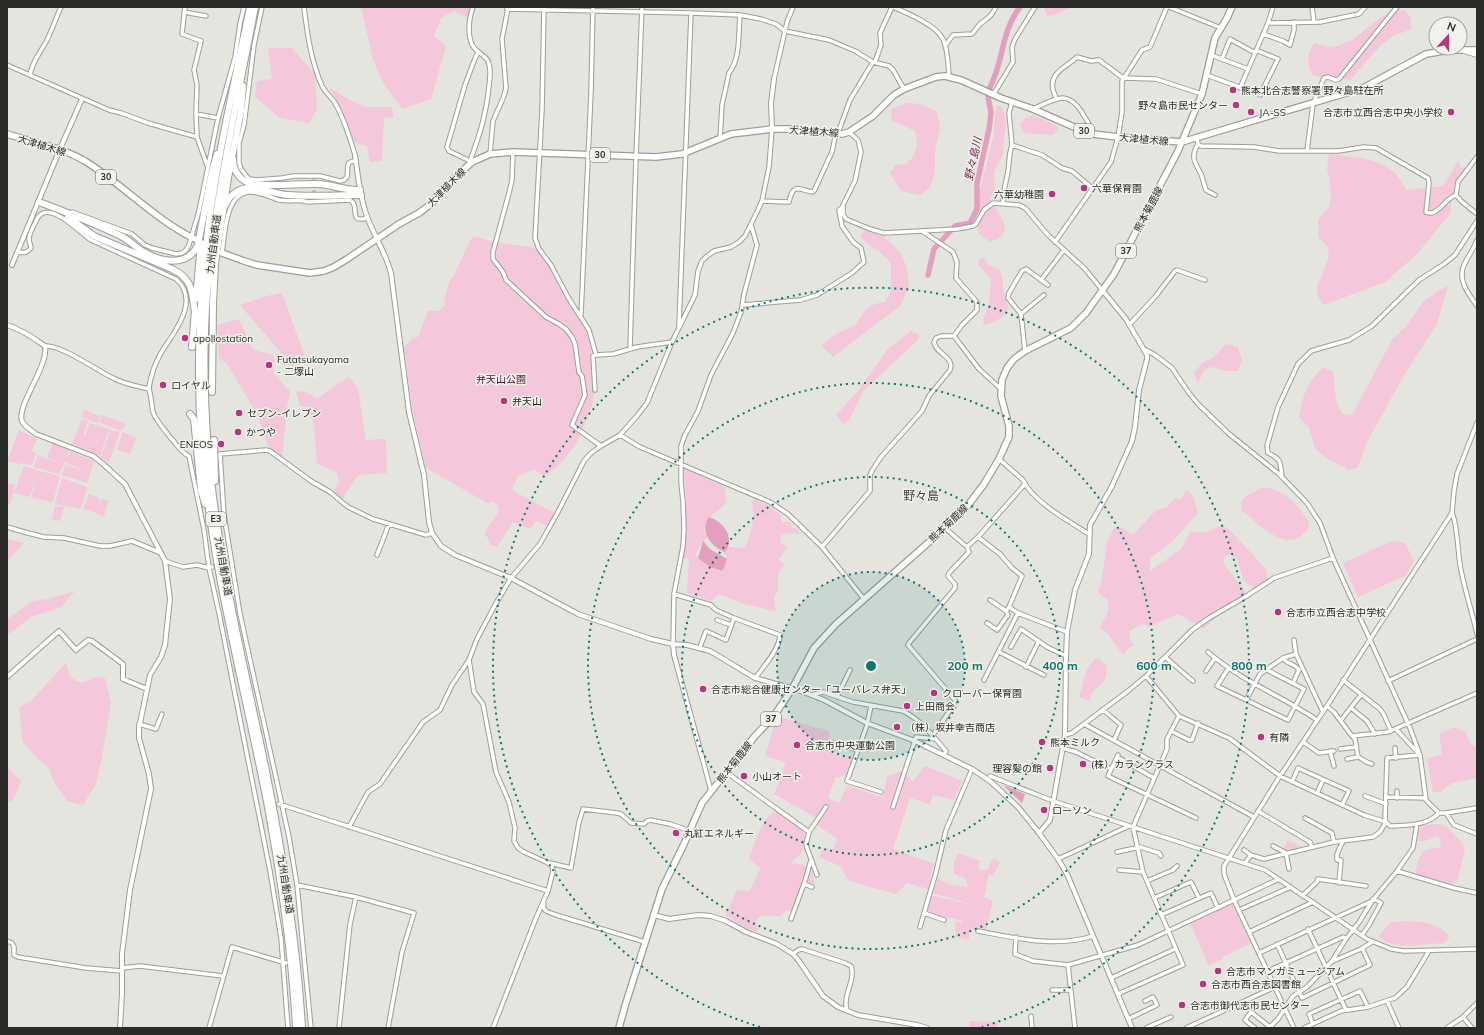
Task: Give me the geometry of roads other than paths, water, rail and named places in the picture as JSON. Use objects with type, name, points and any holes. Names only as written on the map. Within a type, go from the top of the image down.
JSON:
[{"type":"highway","name":"九州自動車道","points":[[250,7],[233,89],[210,218],[205,257],[199,345],[202,450],[207,496],[221,582],[267,802],[279,871],[289,941],[296,1028]]},
{"type":"highway","name":"九州自動車道","points":[[255,7],[222,177],[213,235],[207,295],[205,359],[206,411],[211,481],[220,545],[234,623],[276,820],[286,876],[295,941],[302,1028]]},
{"type":"highway","points":[[246,54],[241,111],[233,158],[234,167],[238,175],[250,183],[260,185],[318,184],[361,192]]},
{"type":"highway","points":[[39,201],[121,236],[148,254],[170,261],[183,260],[194,252],[198,245],[211,176],[233,89]]},
{"type":"highway","points":[[212,392],[213,292],[219,235],[236,140]]},
{"type":"highway","points":[[219,235],[223,225],[227,202],[235,193],[242,190],[256,189],[288,196],[361,192]]},
{"type":"highway","points":[[39,201],[70,217],[97,238],[177,271],[190,285],[195,313]]},
{"type":"highway","points":[[192,347],[204,218]]},
{"type":"highway","points":[[190,414],[194,419],[201,490],[221,582]]},
{"type":"highway","points":[[214,440],[215,481],[220,545]]},
{"type":"main road","name":"熊本菊鹿線","points":[[619,1028],[662,889],[702,803],[754,736],[774,716],[792,690],[814,648],[821,639],[945,528],[966,508],[976,495],[999,459],[1008,437],[1008,426],[1002,402],[1001,390],[1002,380],[1007,368],[1014,359],[1025,351],[1072,328],[1103,291],[1170,169],[1202,94],[1215,38],[1232,7]]},
{"type":"main road","name":"大津植木線","points":[[222,252],[244,262],[310,272],[324,270],[334,267],[431,204],[471,162],[490,154],[513,152],[663,157],[685,152],[731,134],[772,129],[837,133],[849,132],[873,116],[894,95],[904,89],[936,77],[949,76],[961,80],[993,95],[1034,109],[1093,134],[1182,142],[1313,104],[1362,88],[1428,54]]},
{"type":"main road","name":"大津植木線","points":[[7,134],[60,149],[94,167],[173,226],[193,238]]},
{"type":"street","points":[[30,75],[31,68],[47,40],[61,7]]},
{"type":"street","points":[[185,7],[182,34],[201,41],[194,70],[197,85],[197,137],[207,165]]},
{"type":"street","points":[[39,201],[132,234],[145,245],[156,251],[176,254],[182,253],[186,250],[193,238],[207,165],[234,56],[244,7]]},
{"type":"street","points":[[262,7],[254,45],[244,125],[239,144],[239,163],[241,169],[249,178],[257,180],[294,176],[320,176],[343,181],[348,175],[348,163],[356,161]]},
{"type":"street","points":[[304,7],[309,40],[318,75],[322,87],[335,104],[349,136],[355,155],[367,218],[387,258],[391,273],[409,412],[424,474],[429,522],[432,533],[441,546],[448,552],[511,578],[578,614],[651,639],[673,644],[700,647],[710,651],[755,678],[829,702],[867,723],[915,741],[944,755],[972,769],[990,781],[1018,807],[1039,833],[1067,874],[1132,1028]]},
{"type":"street","points":[[473,7],[470,22],[470,37],[473,46],[489,61],[489,81],[488,102],[482,128],[471,162],[451,152],[447,147],[466,84],[478,52]]},
{"type":"street","points":[[630,349],[642,7]]},
{"type":"street","points":[[349,827],[368,792],[380,784],[423,722],[440,710],[452,685],[469,660],[477,639],[495,604],[511,578],[540,544],[584,461],[591,453],[620,435],[647,403],[672,342],[695,295],[698,271],[702,262],[714,251],[731,246],[739,242],[745,236],[762,201],[770,162],[772,129],[771,103],[774,79],[787,22],[793,7]]},
{"type":"street","points":[[762,201],[789,202],[790,192],[792,190],[798,189],[812,192],[814,191],[830,158],[837,133],[850,100],[874,62],[881,44],[880,33],[892,7],[938,32],[945,46],[949,76]]},
{"type":"street","points":[[903,12],[905,7]]},
{"type":"street","points":[[945,46],[952,35],[974,33],[979,24],[991,17],[996,7]]},
{"type":"street","points":[[993,95],[1013,62],[1012,47],[1015,39],[1035,7]]},
{"type":"street","points":[[1055,242],[1111,162],[1118,137],[1122,112],[1123,78],[1142,50],[1150,47],[1168,7],[1221,28]]},
{"type":"street","points":[[1240,88],[1268,23],[1272,7]]},
{"type":"street","points":[[1312,7],[1314,22]]},
{"type":"street","points":[[1357,7],[1359,14]]},
{"type":"street","points":[[1268,23],[1320,22],[1359,14],[1365,7]]},
{"type":"street","points":[[1307,151],[1313,104],[1324,78],[1328,77],[1336,80],[1339,79],[1397,7]]},
{"type":"street","points":[[490,154],[494,121],[506,88],[502,39],[508,8],[593,9],[691,13],[740,16],[767,21],[776,24],[785,31],[829,40],[874,62],[890,66],[904,89]]},
{"type":"street","points":[[544,8],[542,110],[536,238],[540,249],[589,330],[596,355]]},
{"type":"street","points":[[581,316],[593,9]]},
{"type":"street","points":[[184,12],[206,16]]},
{"type":"street","points":[[679,327],[691,13]]},
{"type":"street","points":[[720,138],[722,105],[729,73],[732,69],[738,46],[740,16]]},
{"type":"street","points":[[1263,34],[1290,45],[1294,30],[1294,22]]},
{"type":"street","points":[[1207,75],[1260,95],[1278,59],[1256,52],[1230,39],[1222,59]]},
{"type":"street","points":[[1211,55],[1248,70]]},
{"type":"street","points":[[1056,99],[1053,89],[1053,81],[1056,74],[1077,57],[1091,61],[1099,60],[1123,78],[1156,78],[1202,94]]},
{"type":"street","points":[[7,65],[109,110],[197,137]]},
{"type":"street","points":[[1034,109],[1056,99],[1063,98],[1072,101],[1079,108],[1090,125],[1093,134]]},
{"type":"street","points":[[12,265],[82,99]]},
{"type":"street","points":[[1003,203],[1008,170],[1008,156],[1012,145],[1009,112],[1012,102]]},
{"type":"street","points":[[196,114],[218,118]]},
{"type":"street","points":[[743,305],[802,300],[817,295],[835,285],[864,262],[861,248],[852,242],[842,226],[839,210],[843,207],[855,182],[861,152],[858,140],[849,132]]},
{"type":"street","points":[[1196,138],[1198,144],[1194,162],[1201,174],[1206,190],[1216,195]]},
{"type":"street","points":[[1198,144],[1201,146],[1254,147],[1279,151],[1338,151],[1364,147],[1376,148],[1428,178],[1429,183],[1426,212],[1432,214],[1452,196],[1456,195]]},
{"type":"street","points":[[1012,145],[1042,155],[1062,168],[1072,171],[1092,188]]},
{"type":"street","points":[[513,152],[512,180],[493,252],[493,259],[503,272],[506,280],[546,317],[566,329],[572,337],[575,344],[579,372],[582,376],[585,396],[572,425],[601,446]]},
{"type":"street","points":[[1477,157],[1458,182],[1456,195],[1477,214]]},
{"type":"street","points":[[222,252],[229,209],[232,202],[243,193],[257,193],[285,201],[350,200],[355,206],[354,213],[356,217],[360,219],[367,218]]},
{"type":"street","points":[[843,207],[843,214],[846,219],[884,233],[957,229],[973,226],[989,205],[994,203],[1019,204],[1025,208],[1040,227],[1055,242],[1085,269],[1120,312],[1147,355],[1139,390],[1134,436],[1112,486],[1090,526],[1089,554],[1075,590],[1067,632],[1065,735],[1050,820],[1039,833]]},
{"type":"street","points":[[18,252],[24,253],[31,248],[29,238],[38,216],[45,211],[70,222],[91,240],[150,266],[176,279],[182,284],[186,297],[186,305],[182,318],[175,333],[161,353],[154,368],[149,389],[153,412],[163,430],[171,437],[180,450],[189,456],[258,797],[281,938],[288,1028]]},
{"type":"street","points":[[1282,477],[1280,461],[1276,456],[1268,452],[1267,446],[1278,407],[1298,364],[1311,351],[1349,340],[1372,326],[1419,280],[1455,255],[1477,221]]},
{"type":"street","points":[[711,791],[674,656],[674,594],[683,546],[684,502],[681,482],[681,446],[685,434],[698,411],[711,374],[733,332],[743,305],[744,294],[757,245],[750,225]]},
{"type":"street","points":[[921,231],[953,252],[957,262],[956,278],[977,302],[977,310],[962,325],[954,336]]},
{"type":"street","points":[[1477,240],[1463,267],[1461,275],[1464,286],[1477,306]]},
{"type":"street","points":[[1041,280],[1064,250]]},
{"type":"street","points":[[1025,351],[1021,314],[1009,299],[1009,293],[1023,270],[1026,269],[1048,285]]},
{"type":"street","points":[[1129,325],[1156,297],[1175,271],[1178,270],[1206,280]]},
{"type":"street","points":[[1021,314],[1044,295]]},
{"type":"street","points":[[7,326],[18,330],[45,346],[49,346],[71,355],[111,378],[149,389]]},
{"type":"street","points":[[822,546],[870,491],[870,475],[873,469],[881,457],[922,411],[929,396],[950,370],[950,362],[936,349],[934,342],[936,338],[941,336],[954,336]]},
{"type":"street","points":[[954,336],[979,369],[1001,390]]},
{"type":"street","points":[[596,355],[613,354],[630,349],[672,342]]},
{"type":"street","points":[[45,346],[43,360],[22,412],[23,422],[29,430],[36,434],[93,456],[125,484],[165,561],[170,598],[166,645],[161,657],[150,675],[139,724],[139,738],[149,774],[150,792],[130,890],[122,954],[120,1028]]},
{"type":"street","points":[[1144,349],[1155,355],[1172,368],[1198,404],[1228,433],[1252,450],[1282,477],[1307,503],[1315,514],[1420,754],[1426,800],[1439,813],[1477,808]]},
{"type":"street","points":[[595,390],[593,356],[596,355]]},
{"type":"street","points":[[1294,1028],[1234,900],[1224,874],[1224,866],[1280,776],[1452,513],[1457,474],[1477,422]]},
{"type":"street","points":[[620,435],[640,447],[681,466],[756,495],[788,514],[822,546],[864,599]]},
{"type":"street","points":[[311,1028],[297,884],[289,836],[280,804],[231,564],[224,515],[220,454],[266,450],[270,451],[311,482],[330,492],[348,507],[373,519],[389,524],[426,535],[432,533]]},
{"type":"street","points":[[999,459],[1024,480],[1025,484],[1040,501],[1089,534]]},
{"type":"street","points":[[967,547],[978,537],[1025,484]]},
{"type":"street","points":[[1452,513],[1454,516],[1461,569],[1477,634]]},
{"type":"street","points":[[377,555],[389,524]]},
{"type":"street","points":[[7,528],[44,537],[64,538],[100,546],[110,546],[132,541],[161,553]]},
{"type":"street","points":[[933,735],[953,706],[955,700],[908,645],[954,588],[955,584],[948,576],[949,573],[968,553],[969,550],[945,528]]},
{"type":"street","points":[[978,537],[1000,554],[1013,570],[1022,576],[1006,611]]},
{"type":"street","points":[[1065,735],[1072,733],[1146,676],[1192,630],[1274,578],[1333,558]]},
{"type":"street","points":[[165,561],[183,567],[197,565],[211,568]]},
{"type":"street","points":[[674,594],[711,605],[716,610],[734,618],[780,635],[778,644],[755,678]]},
{"type":"street","points":[[987,623],[997,630],[1008,615],[1006,611],[990,600]]},
{"type":"street","points":[[1009,607],[1018,613],[1067,632]]},
{"type":"street","points":[[984,680],[1018,613]]},
{"type":"street","points":[[700,647],[706,631],[726,640],[734,618]]},
{"type":"street","points":[[717,620],[731,625]]},
{"type":"street","points":[[1011,647],[1021,630],[1066,656]]},
{"type":"street","points":[[7,677],[59,631],[76,650],[88,640],[92,641],[123,664],[123,679],[147,689]]},
{"type":"street","points":[[1388,681],[1477,639]]},
{"type":"street","points":[[1294,640],[1296,654],[1323,712]]},
{"type":"street","points":[[1026,667],[1039,641]]},
{"type":"street","points":[[999,652],[1044,675]]},
{"type":"street","points":[[1208,652],[1228,669],[1296,706],[1317,720]]},
{"type":"street","points":[[1246,700],[1260,674],[1283,658],[1296,654]]},
{"type":"street","points":[[1165,657],[1193,681]]},
{"type":"street","points":[[1206,671],[1215,658]]},
{"type":"street","points":[[1283,658],[1284,660],[1298,667],[1300,670],[1293,683]]},
{"type":"street","points":[[469,660],[474,692],[483,704],[496,772],[509,802],[514,828],[514,841],[518,848],[548,863],[571,868],[579,822],[583,809],[621,814],[631,823],[644,824],[650,820],[670,824],[690,831]]},
{"type":"street","points":[[1228,669],[1217,686],[1288,720],[1304,689],[1267,670]]},
{"type":"street","points":[[837,697],[850,670]]},
{"type":"street","points":[[1146,676],[1179,716],[1229,738],[1280,776],[1292,782],[1364,815],[1386,822],[1390,826],[1417,824],[1434,818],[1439,813]]},
{"type":"street","points":[[1343,680],[1380,709],[1392,731]]},
{"type":"street","points":[[811,695],[823,692],[871,706],[903,711],[910,714],[923,724],[933,735],[946,751],[944,755]]},
{"type":"street","points":[[1352,736],[1392,731],[1477,693]]},
{"type":"street","points":[[1341,720],[1361,695]]},
{"type":"street","points":[[871,706],[867,725],[847,781],[881,792]]},
{"type":"street","points":[[1327,706],[1341,720],[1355,739],[1358,757]]},
{"type":"street","points":[[1351,708],[1367,721],[1375,734]]},
{"type":"street","points":[[1103,710],[1121,725],[1114,740]]},
{"type":"street","points":[[139,724],[156,729],[162,714]]},
{"type":"street","points":[[1118,994],[1182,965],[1143,872],[1133,827],[1167,749],[1167,739],[1179,716]]},
{"type":"street","points":[[1084,724],[1254,817]]},
{"type":"street","points":[[1171,731],[1192,740],[1198,724]]},
{"type":"street","points":[[1396,729],[1420,754]]},
{"type":"street","points":[[893,807],[916,737],[936,739]]},
{"type":"street","points":[[833,742],[858,750]]},
{"type":"street","points":[[1303,742],[1319,754],[1332,751],[1334,766]]},
{"type":"street","points":[[1340,749],[1356,747]]},
{"type":"street","points":[[1063,748],[1076,752],[1111,769]]},
{"type":"street","points":[[1395,748],[1396,758]]},
{"type":"street","points":[[1244,850],[1251,855],[1264,858],[1334,842],[1373,837],[1380,832],[1386,822],[1387,758],[1420,754]]},
{"type":"street","points":[[1154,778],[1118,756],[1108,776],[1196,818]]},
{"type":"street","points":[[1347,759],[1358,757],[1362,758],[1367,763],[1372,764]]},
{"type":"street","points":[[1292,782],[1298,768],[1349,791],[1342,805]]},
{"type":"street","points":[[920,927],[936,872],[946,830],[972,769]]},
{"type":"street","points":[[726,772],[809,832]]},
{"type":"street","points":[[990,776],[1053,800],[1129,826],[1265,870],[1372,942],[1398,950],[1477,949]]},
{"type":"street","points":[[1317,793],[1323,780]]},
{"type":"street","points":[[1397,791],[1397,798]]},
{"type":"street","points":[[1364,796],[1386,804]]},
{"type":"street","points":[[1386,797],[1425,798]]},
{"type":"street","points":[[280,804],[548,891]]},
{"type":"street","points":[[816,875],[806,844],[809,832],[826,807]]},
{"type":"street","points":[[1258,811],[1310,842],[1312,847]]},
{"type":"street","points":[[1446,813],[1454,825],[1477,834]]},
{"type":"street","points":[[1305,818],[1332,833],[1334,842]]},
{"type":"street","points":[[1255,1028],[1245,1020],[1251,1012],[1270,1027],[1278,1019],[1284,1008],[1294,996],[1307,987],[1332,961],[1360,921],[1372,900],[1397,872],[1413,848],[1417,824]]},
{"type":"street","points":[[1058,859],[1129,826]]},
{"type":"street","points":[[1339,882],[1341,860],[1337,860],[1337,854],[1343,841]]},
{"type":"street","points":[[1273,846],[1286,853]]},
{"type":"street","points":[[1118,852],[1138,847],[1160,853],[1161,856]]},
{"type":"street","points":[[1286,853],[1289,869]]},
{"type":"street","points":[[1245,863],[1251,855]]},
{"type":"street","points":[[791,919],[804,884],[811,859]]},
{"type":"street","points":[[493,1028],[548,891],[553,871],[552,866],[548,863]]},
{"type":"street","points":[[1147,881],[1173,870],[1177,866]]},
{"type":"street","points":[[1119,870],[1143,872]]},
{"type":"street","points":[[1397,872],[1477,893]]},
{"type":"street","points":[[1016,937],[1015,954],[1033,961],[1068,965],[1138,945],[1279,879]]},
{"type":"street","points":[[1303,895],[1317,882],[1318,879],[1366,886]]},
{"type":"street","points":[[1154,898],[1191,882],[1199,898]]},
{"type":"street","points":[[297,884],[356,897],[414,913],[402,952],[388,1028]]},
{"type":"street","points":[[804,884],[812,887]]},
{"type":"street","points":[[1239,910],[1291,887]]},
{"type":"street","points":[[1161,915],[1211,893],[1218,908]]},
{"type":"street","points":[[340,1028],[350,924],[356,897]]},
{"type":"street","points":[[1259,952],[1372,900],[1380,902],[1381,903],[1369,926],[1362,935]]},
{"type":"street","points":[[1249,932],[1313,902]]},
{"type":"street","points":[[544,903],[543,907],[546,911],[556,916],[645,942]]},
{"type":"street","points":[[924,913],[944,920]]},
{"type":"street","points":[[654,915],[669,919],[698,915],[718,918],[726,921],[746,932],[777,944],[793,954],[823,996],[838,1008],[848,1012],[927,1028]]},
{"type":"street","points":[[1308,929],[1346,1010]]},
{"type":"street","points":[[978,931],[1052,941],[1080,940],[1094,936]]},
{"type":"street","points":[[1268,971],[1343,937],[1346,939]]},
{"type":"street","points":[[7,941],[12,942],[14,947],[14,955],[18,957],[67,966],[122,969],[140,966],[223,976]]},
{"type":"street","points":[[1332,961],[1372,942]]},
{"type":"street","points":[[1277,944],[1302,998],[1370,965],[1362,948]]},
{"type":"street","points":[[209,1028],[232,947],[284,963]]},
{"type":"street","points":[[793,954],[802,949],[851,966],[853,972],[845,1002],[848,1012]]},
{"type":"street","points":[[1111,978],[1175,949]]},
{"type":"street","points":[[1304,1028],[1346,1010],[1368,1007],[1387,1001],[1401,994],[1407,987],[1429,950]]},
{"type":"street","points":[[1068,965],[1075,1028]]},
{"type":"street","points":[[1186,1028],[1275,987]]},
{"type":"street","points":[[1052,990],[1070,990]]},
{"type":"street","points":[[1313,1024],[1309,1014],[1360,991],[1368,1007]]},
{"type":"street","points":[[1128,1019],[1157,1005],[1154,997],[1145,1000]]},
{"type":"street","points":[[1387,1001],[1398,1028]]},
{"type":"street","points":[[1447,1028],[1464,1017],[1477,1002]]},
{"type":"street","points":[[1030,1016],[1032,1028]]},
{"type":"street","points":[[1146,1028],[1171,1017]]},
{"type":"street","points":[[1464,1017],[1472,1028]]},
{"type":"waterway","name":"野々島川","points":[[989,89],[998,68],[1005,38],[1013,17],[1020,7]]},
{"type":"waterway","name":"野々島川","points":[[928,275],[934,249],[955,226],[970,223],[977,209],[977,183],[991,113],[988,97]]},
{"type":"tunnel","points":[[218,118],[234,123]]},
{"type":"tunnel","points":[[314,179],[314,199]]},
{"type":"tunnel","points":[[212,567],[229,564]]},
{"type":"tunnel","points":[[234,671],[250,668]]},
{"type":"place","name":"熊本北合志警察署 野々島駐在所","points":[[1233,90]]},
{"type":"place","name":"野々島市民センター","points":[[1236,105]]},
{"type":"place","name":"JA-SS","points":[[1251,112]]},
{"type":"place","name":"合志市立西合志中央小学校","points":[[1451,112]]},
{"type":"place","name":"六華保育園","points":[[1084,188]]},
{"type":"place","name":"六華幼稚園","points":[[1052,194]]},
{"type":"place","name":"apollostation","points":[[185,338]]},
{"type":"place","name":"Futatsukayama - 二塚山","points":[[269,365]]},
{"type":"place","name":"ロイヤル","points":[[163,385]]},
{"type":"place","name":"弁天山","points":[[504,401]]},
{"type":"place","name":"セブン-イレブン","points":[[239,413]]},
{"type":"place","name":"かつや","points":[[238,432]]},
{"type":"place","name":"ENEOS","points":[[221,444]]},
{"type":"place","name":"合志市立西合志中学校","points":[[1278,612]]},
{"type":"place","name":"合志市総合健康センター「ユーパレス弁天」","points":[[703,689]]},
{"type":"place","name":"クローバー保育園","points":[[934,693]]},
{"type":"place","name":"上田商会","points":[[907,706]]},
{"type":"place","name":"（株）坂井幸吉商店","points":[[897,727]]},
{"type":"place","name":"有隣","points":[[1261,737]]},
{"type":"place","name":"熊本ミルク","points":[[1042,742]]},
{"type":"place","name":"合志市中央運動公園","points":[[797,745]]},
{"type":"place","name":"(株）カランクラス","points":[[1083,764]]},
{"type":"place","name":"理容髪の館","points":[[1050,768]]},
{"type":"place","name":"小山オート","points":[[744,776]]},
{"type":"place","name":"ローソン","points":[[1044,810]]},
{"type":"place","name":"丸紅エネルギー","points":[[676,833]]},
{"type":"place","name":"合志市マンガミュージアム","points":[[1218,971]]},
{"type":"place","name":"合志市西合志図書館","points":[[1203,984]]},
{"type":"place","name":"合志市御代志市民センター","points":[[1182,1005]]},
{"type":"district","name":"野々島","points":[[921,496]]},
{"type":"park label","name":"弁天山公園","points":[[501,379]]}]
